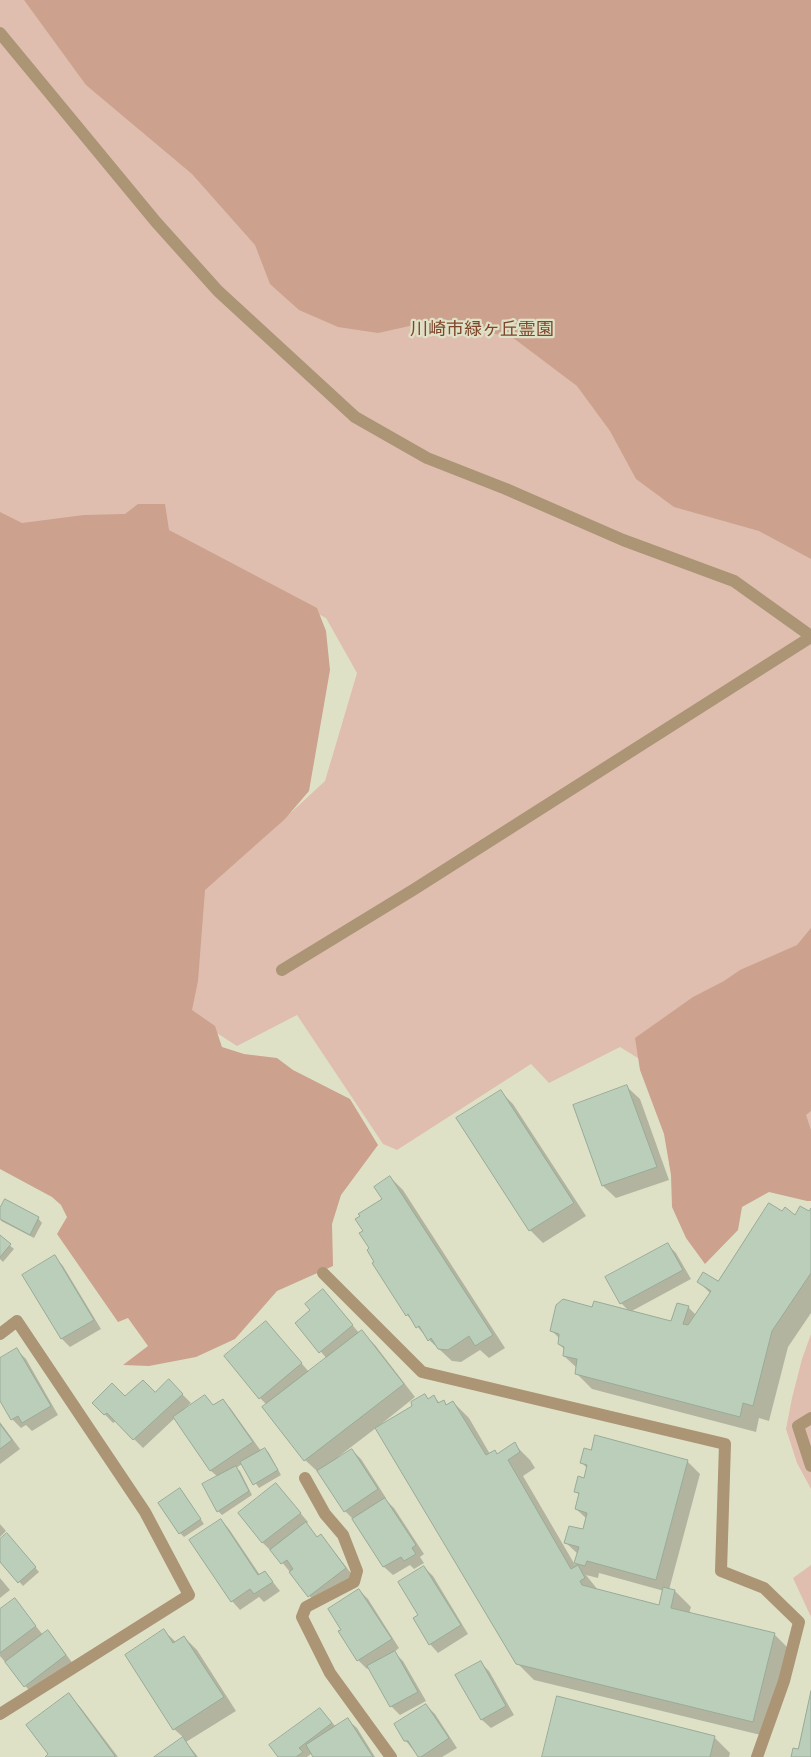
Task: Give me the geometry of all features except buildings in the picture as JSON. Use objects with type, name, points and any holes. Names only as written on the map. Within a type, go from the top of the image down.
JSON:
[{"type":"street","points":[[0,33],[156,222],[218,291],[355,417],[427,458],[623,540],[734,581],[811,636],[421,885],[282,970]]},
{"type":"street","points":[[323,1273],[422,1372],[725,1444],[721,1571],[764,1588],[800,1622],[784,1681],[757,1757]]},
{"type":"street","points":[[0,1334],[17,1321],[145,1512],[189,1595],[0,1714]]},
{"type":"street","points":[[811,1418],[798,1426],[811,1466]]},
{"type":"street","points":[[305,1478],[325,1514],[343,1535],[357,1571],[354,1582],[306,1607],[302,1617],[330,1673],[391,1757]]},
{"type":"green space","name":"川崎市緑ヶ丘霊園","points":[[0,0],[811,0],[811,1165],[620,1047],[549,1083],[531,1064],[397,1150],[383,1144],[297,1015],[237,1046],[162,998],[129,953],[272,830],[325,781],[357,673],[326,618],[161,533],[0,570]]},
{"type":"green space","points":[[24,0],[811,0],[811,559],[759,531],[674,507],[636,479],[610,431],[577,386],[512,337],[423,323],[378,333],[338,327],[299,310],[270,284],[255,245],[192,174],[86,85]]},
{"type":"green space","points":[[138,504],[165,504],[169,530],[317,608],[326,631],[330,670],[309,791],[285,819],[205,890],[198,981],[192,1010],[215,1026],[222,1047],[244,1054],[277,1058],[293,1070],[350,1099],[378,1145],[341,1195],[332,1224],[333,1266],[277,1291],[235,1339],[196,1357],[149,1366],[123,1365],[148,1346],[128,1318],[118,1322],[57,1234],[67,1217],[61,1205],[52,1197],[0,1169],[0,512],[22,523],[84,515],[125,514]]},
{"type":"green space","points":[[811,928],[811,1111],[806,1115],[811,1130],[811,1201],[769,1192],[742,1207],[738,1230],[705,1264],[686,1238],[672,1207],[671,1175],[664,1134],[640,1070],[635,1038],[693,997],[724,981],[740,970],[797,945]]},
{"type":"green space","points":[[811,1334],[811,1489],[797,1463],[786,1429],[802,1359]]},
{"type":"green space","points":[[811,1565],[811,1617],[793,1578]]}]
